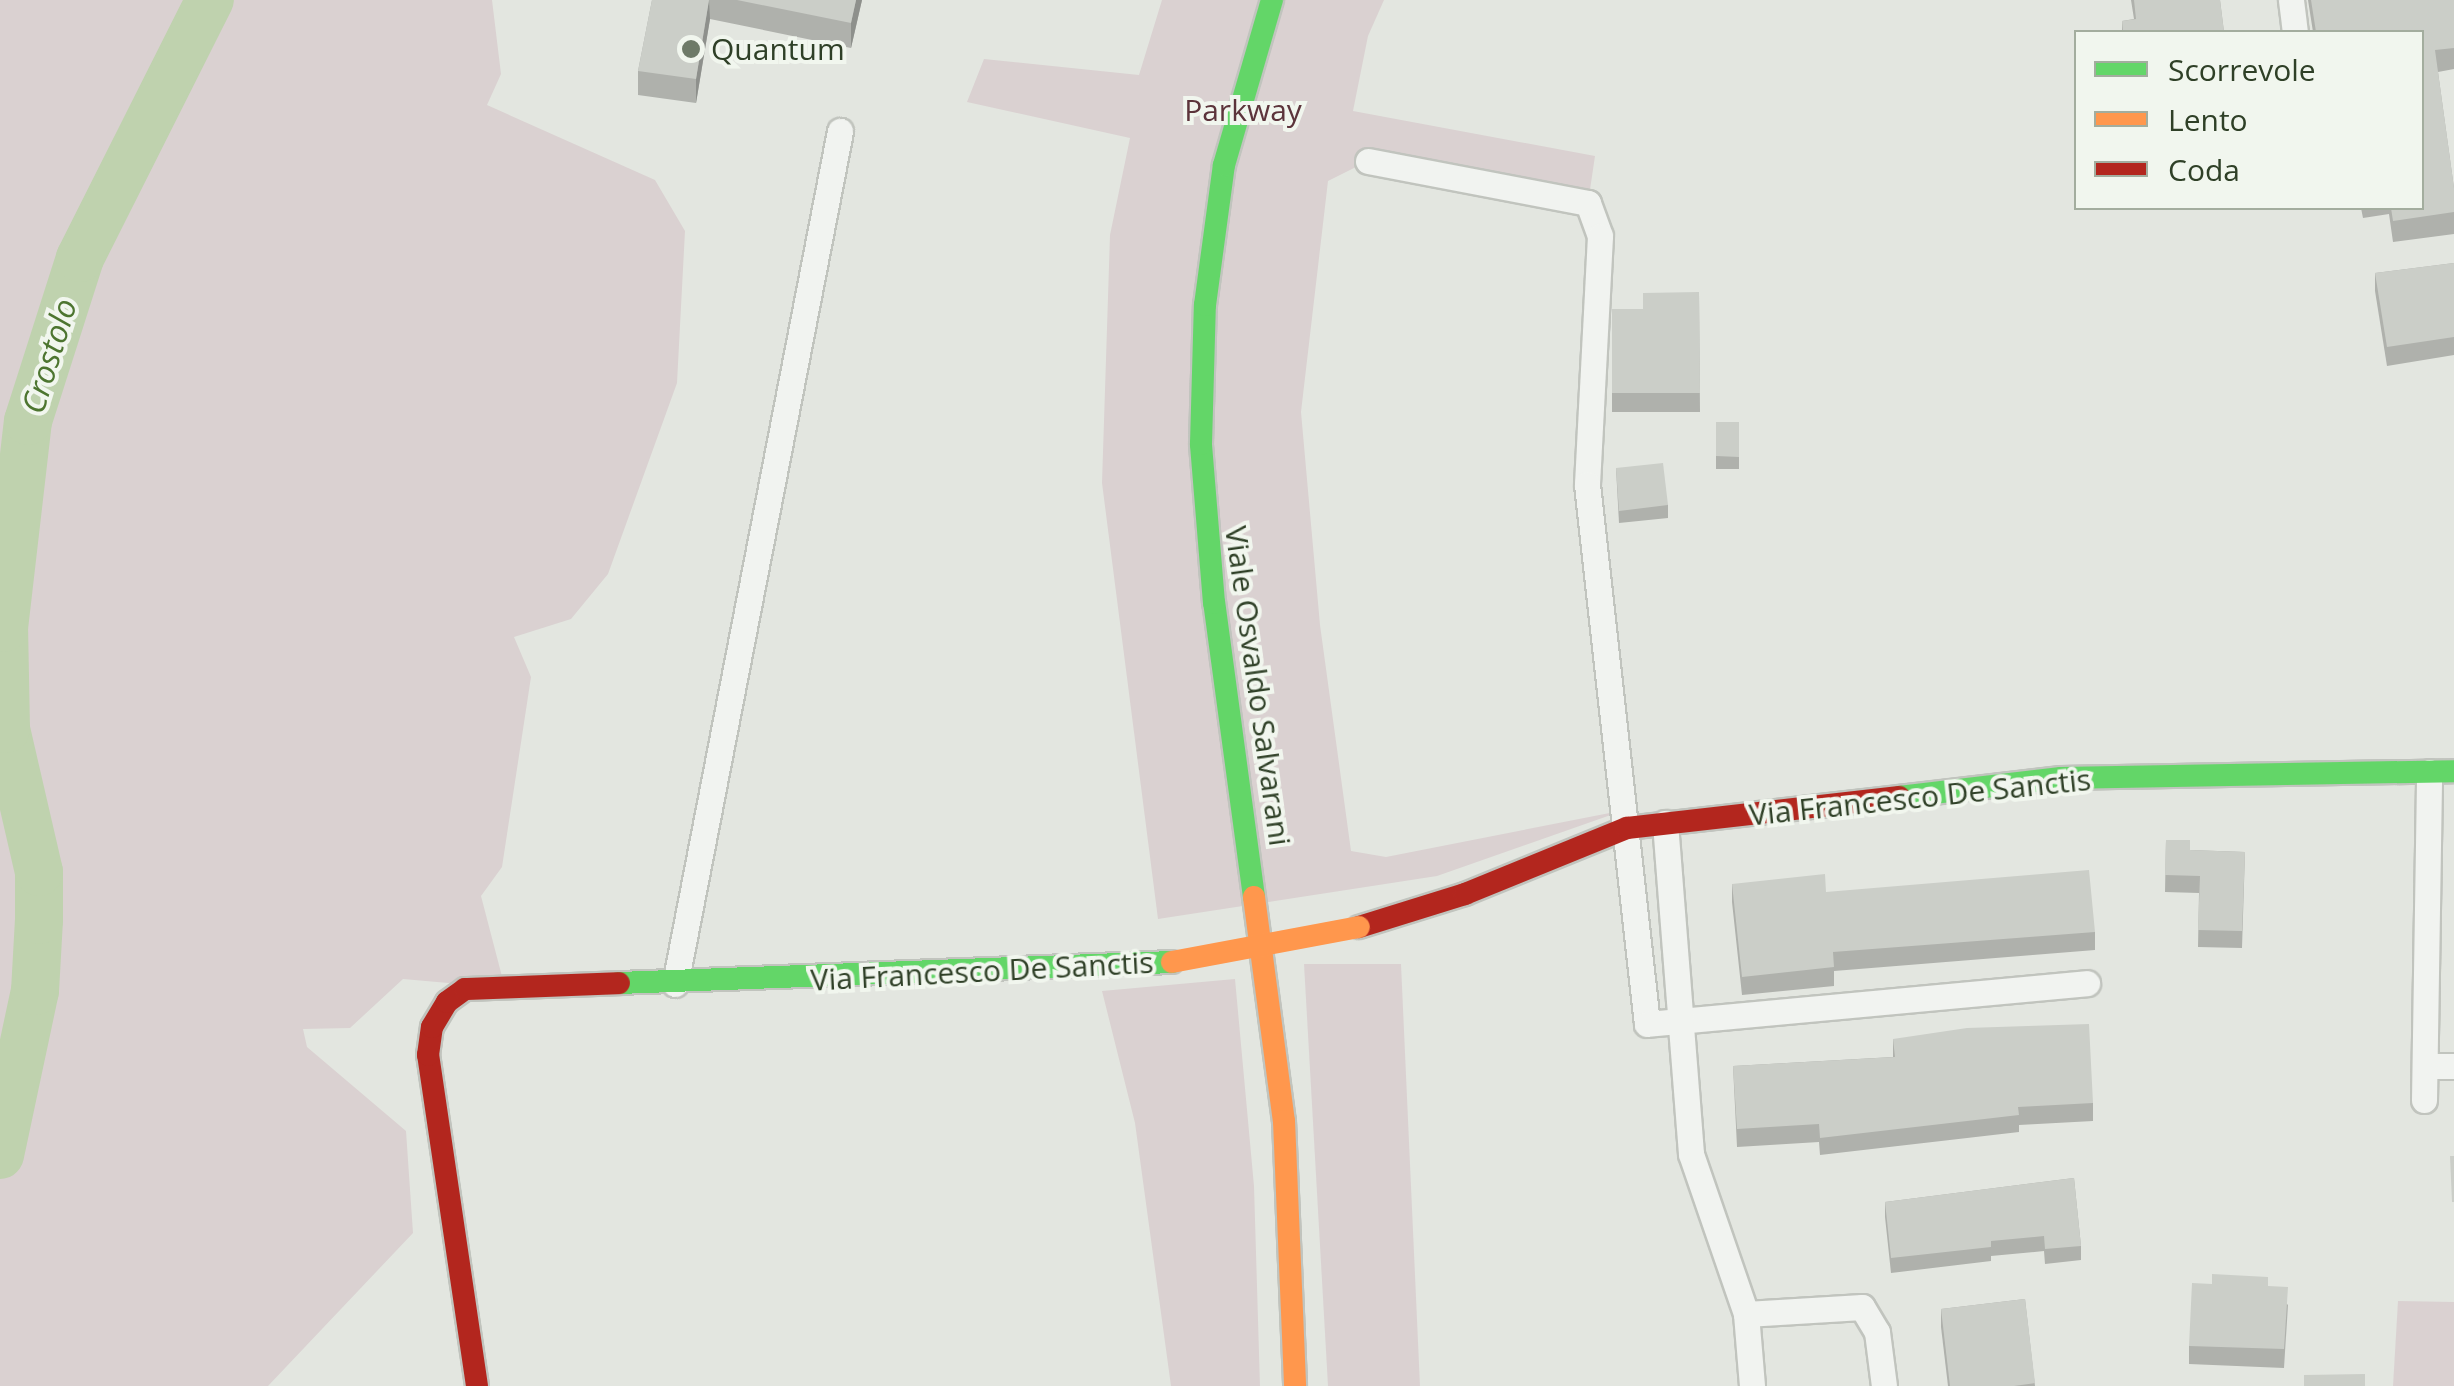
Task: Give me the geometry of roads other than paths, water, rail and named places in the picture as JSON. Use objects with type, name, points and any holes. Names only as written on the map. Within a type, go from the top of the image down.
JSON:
[{"type":"street","name":"Viale Osvaldo Salvarani","points":[[1272,0],[1224,165],[1205,305],[1201,444],[1214,603],[1280,1083],[1295,1386]]},
{"type":"street","points":[[2290,0],[2295,30]]},
{"type":"street","points":[[675,984],[840,130]]},
{"type":"street","points":[[1368,161],[1588,202],[1600,236],[1586,484],[1647,1024],[2087,983]]},
{"type":"street","points":[[2424,1100],[2441,771]]},
{"type":"street","name":"Via Francesco De Sanctis","points":[[477,1386],[440,1168],[428,1056],[432,1027],[447,1002],[465,990],[1172,962],[1359,927],[1465,894],[1627,828],[2060,778],[2441,771]]},
{"type":"street","points":[[1665,823],[1691,1154],[1746,1314],[1752,1386]]},
{"type":"street","points":[[2426,1066],[2454,1066]]},
{"type":"street","points":[[1746,1314],[1862,1308],[1877,1332],[1884,1386]]},
{"type":"waterway","name":"Crostolo","points":[[0,1155],[35,991],[39,920],[39,872],[6,729],[4,628],[28,421],[80,258],[210,0]]},
{"type":"place","name":"Quantum","points":[[691,49]]},
{"type":"park label","name":"Parkway","points":[[1243,110]]}]
